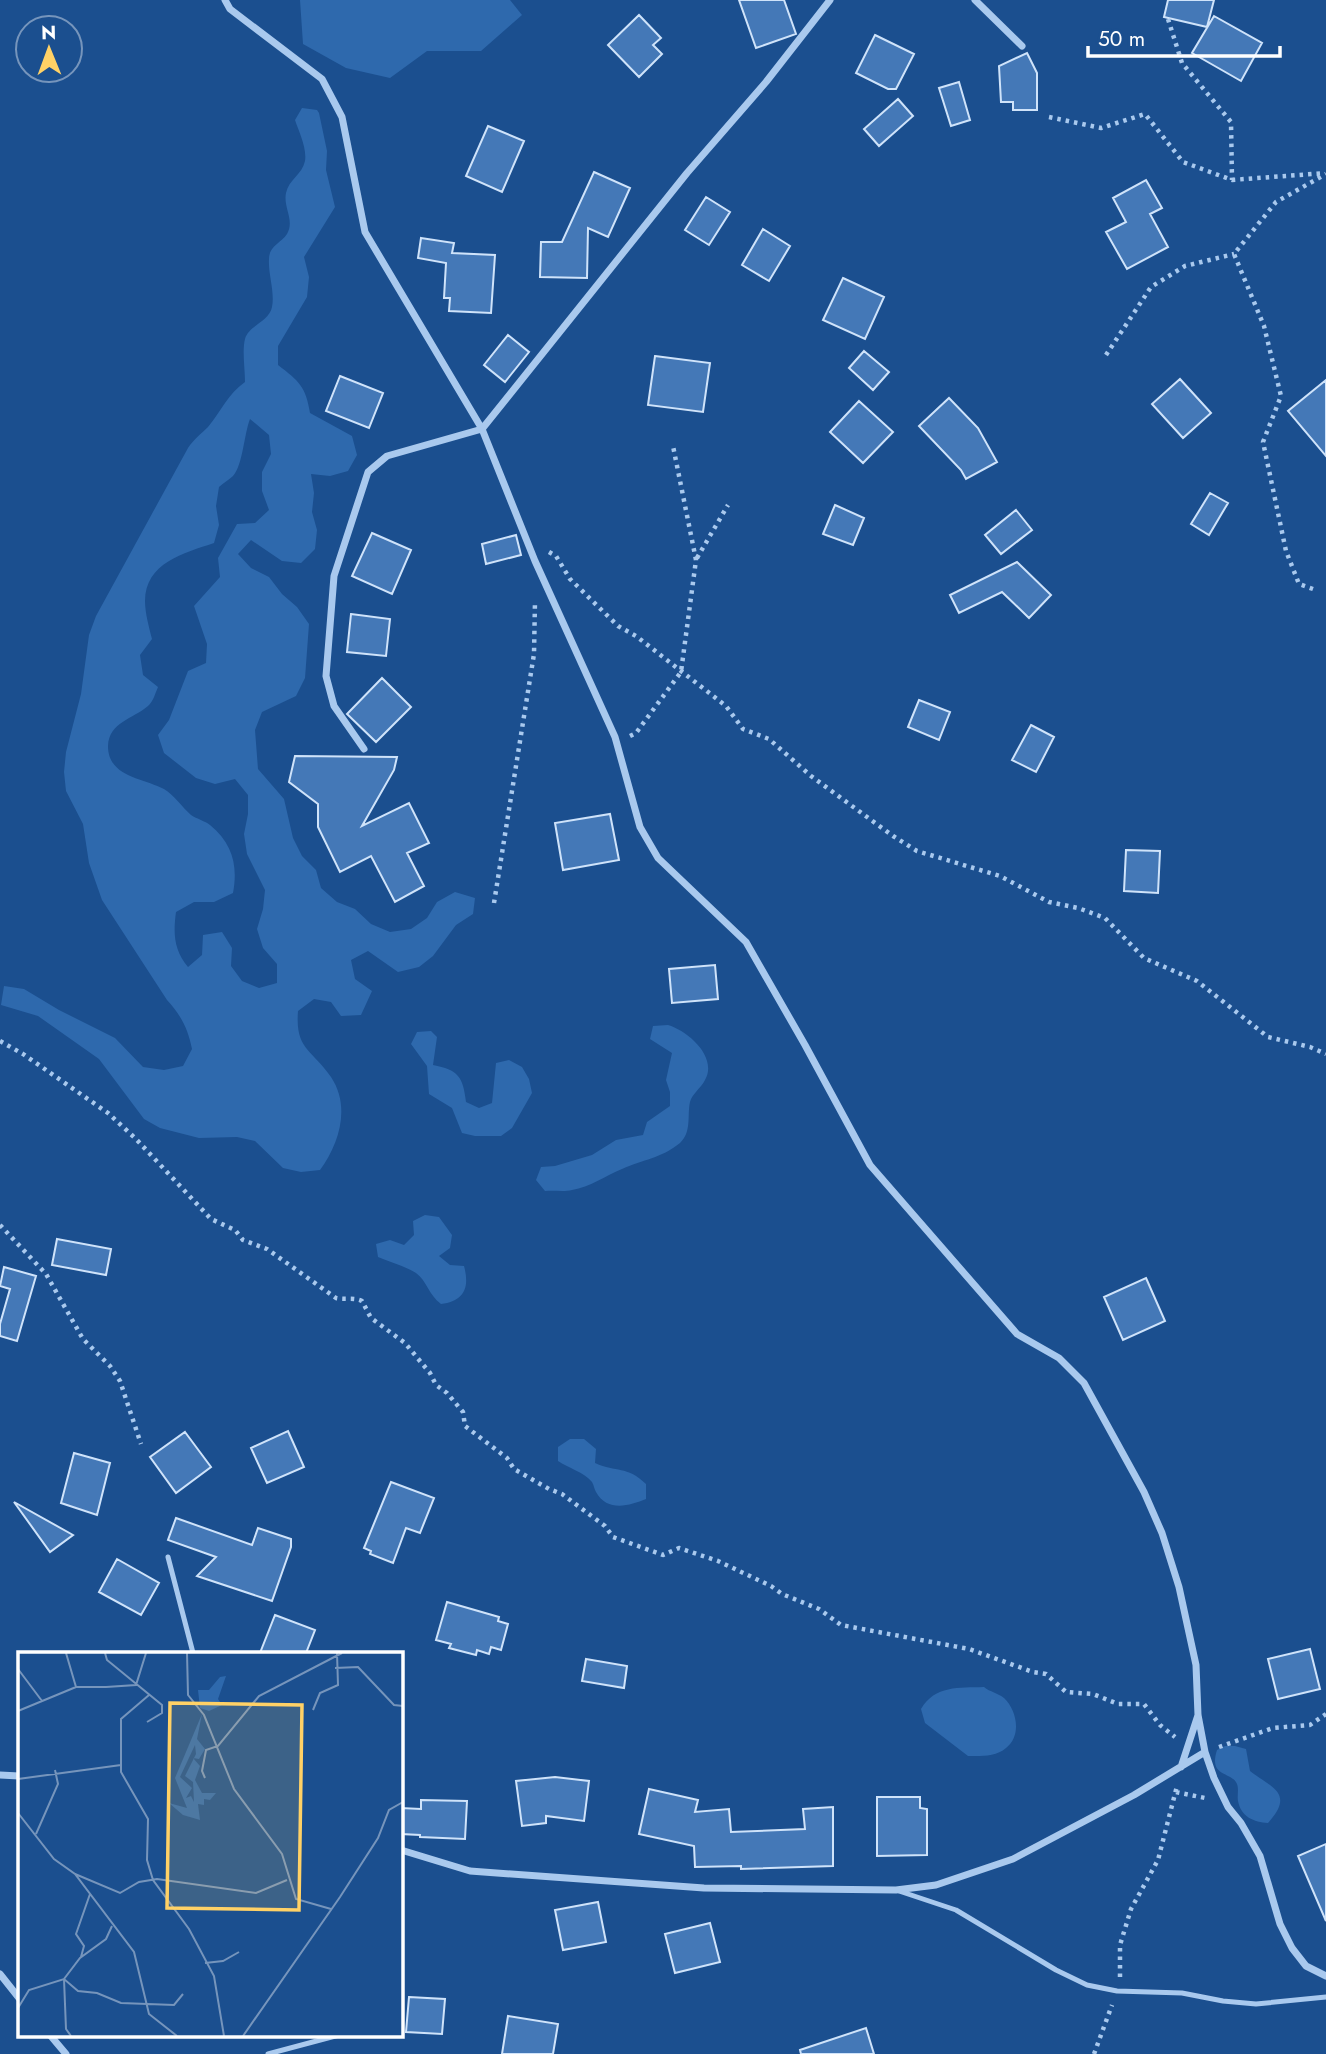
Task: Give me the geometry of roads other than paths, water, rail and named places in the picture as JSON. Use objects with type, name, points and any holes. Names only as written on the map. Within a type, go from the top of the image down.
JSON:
[{"type":"street","points":[[225,0],[230,9],[322,79],[342,117],[365,232],[482,429],[535,561],[616,742],[640,827],[658,859],[746,942],[870,1165],[1017,1334],[1059,1358],[1084,1383],[1144,1492],[1162,1533],[1179,1587],[1196,1665],[1198,1715],[1205,1752],[1214,1778],[1228,1807],[1257,1849],[1280,1924],[1292,1948],[1306,1966],[1326,1976]]},
{"type":"street","points":[[364,749],[334,706],[326,676],[334,576],[369,472],[387,456],[482,429],[830,0]]},
{"type":"street","points":[[975,0],[1022,46]]},
{"type":"street","points":[[1181,1768],[1198,1715]]},
{"type":"street","points":[[402,1850],[470,1871],[704,1888],[896,1890],[936,1885],[1013,1859],[1181,1768],[1205,1752]]},
{"type":"street","points":[[0,1775],[18,1776]]},
{"type":"street","points":[[0,1974],[18,1997]]},
{"type":"street","points":[[51,2036],[66,2054]]},
{"type":"lane","points":[[167,1557],[193,1652]]},
{"type":"lane","points":[[896,1890],[956,1910],[1056,1970],[1087,1985],[1117,1991],[1182,1993],[1256,2004],[1326,1997]]},
{"type":"lane","points":[[268,2054],[335,2036]]}]
